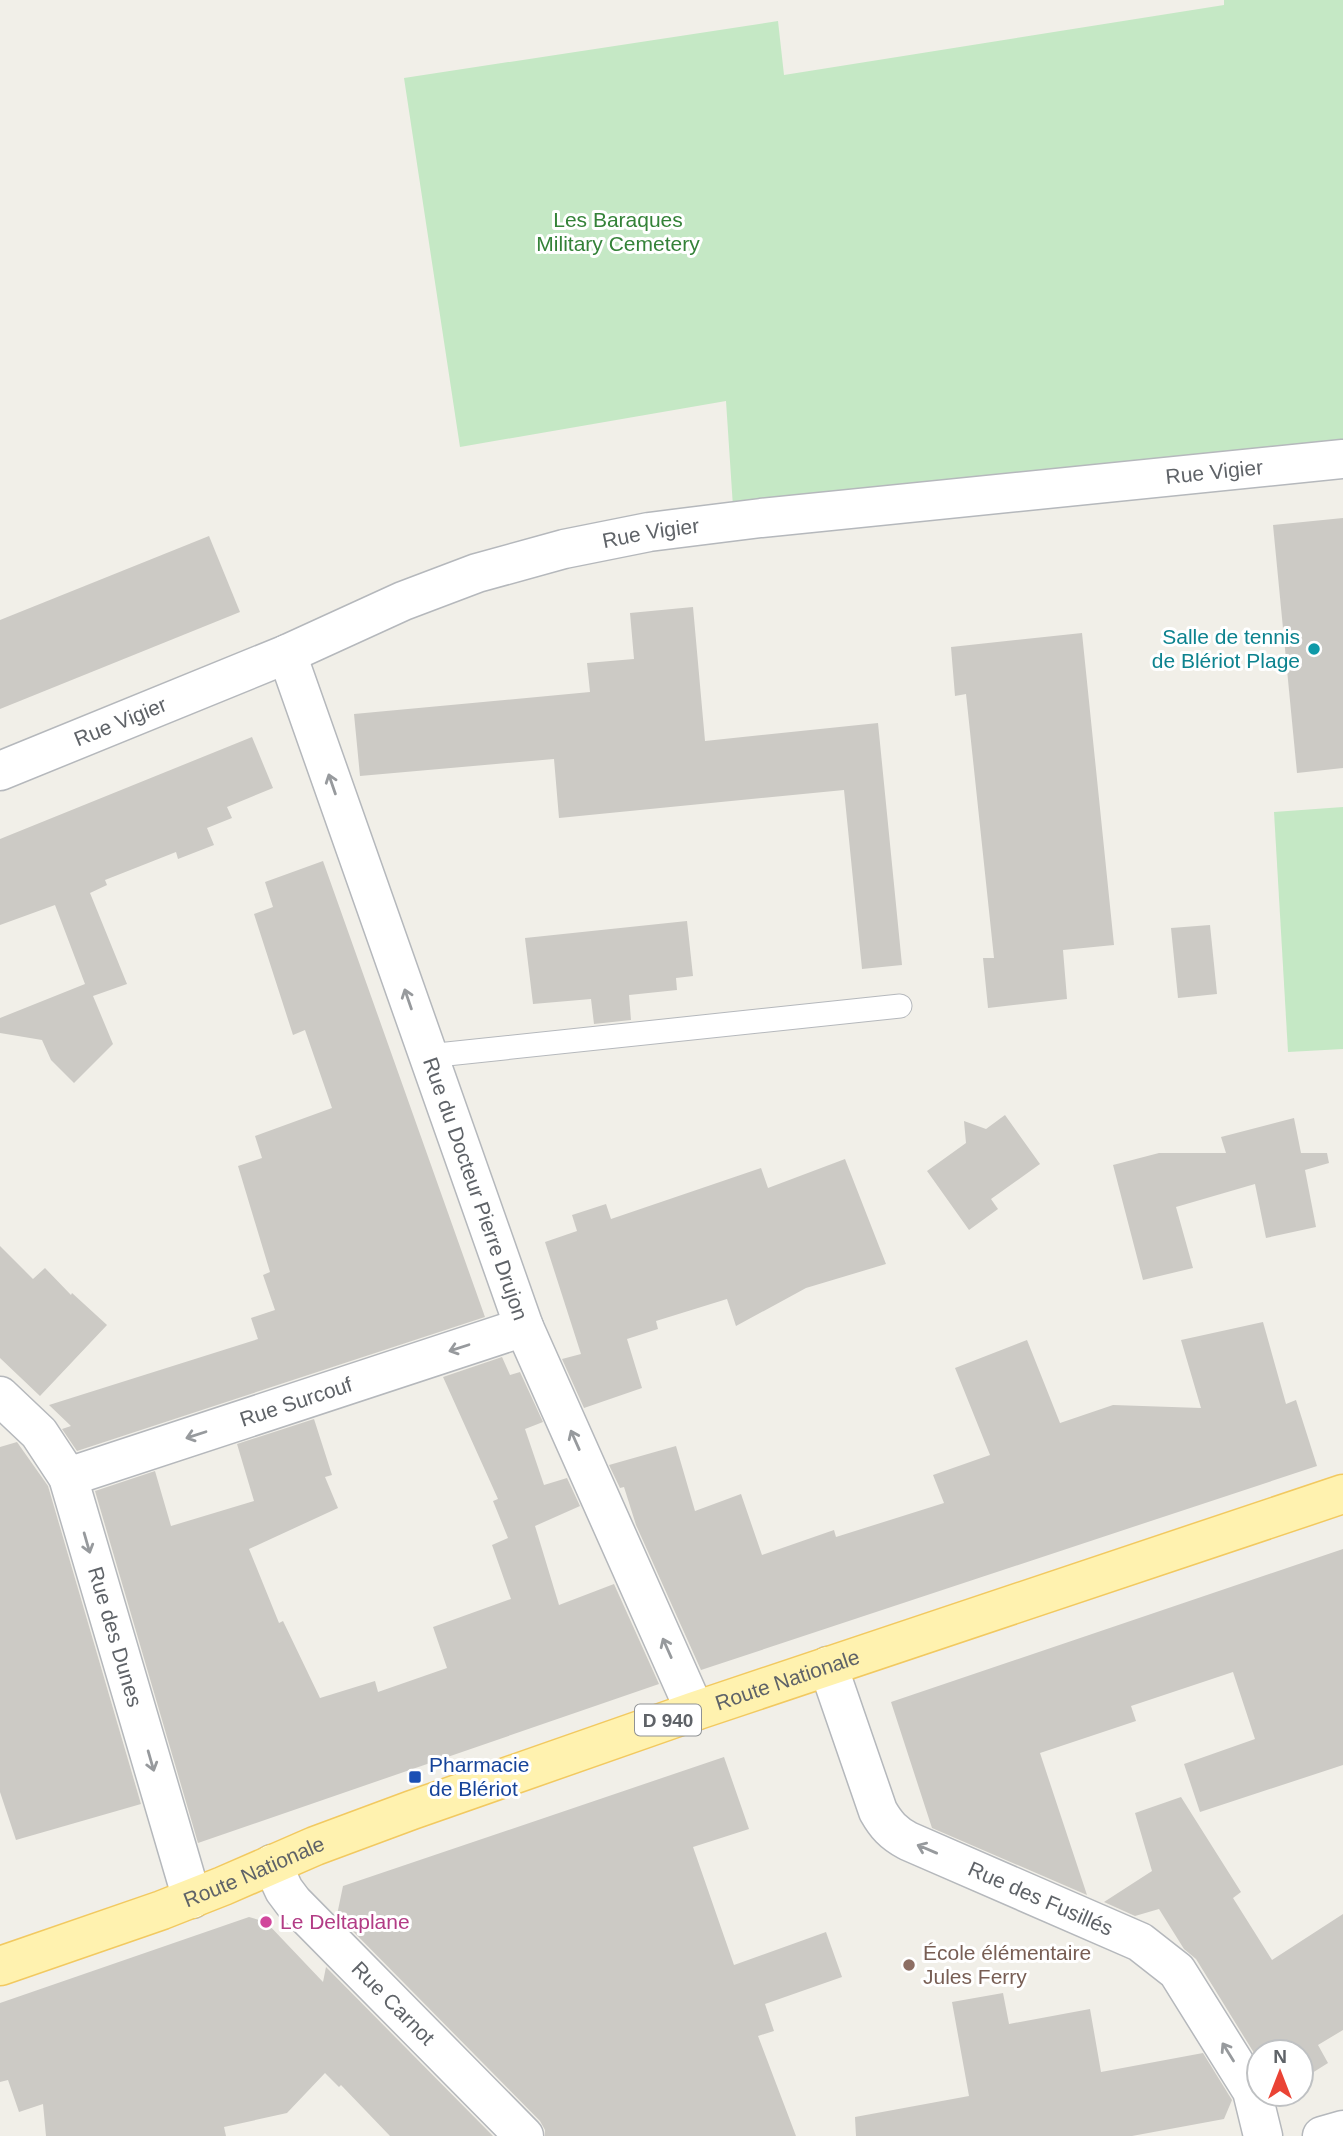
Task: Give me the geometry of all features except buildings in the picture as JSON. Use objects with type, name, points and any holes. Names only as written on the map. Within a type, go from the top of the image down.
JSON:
[{"type":"main road","name":"Route Nationale","points":[[0,1966],[192,1899],[378,1822],[695,1710],[1343,1494]]},
{"type":"street","name":"Rue Vigier","points":[[0,771],[287,654],[403,601],[535,555],[649,532],[761,518],[1343,459]]},
{"type":"street","name":"Rue du Docteur Pierre Drujon","points":[[287,654],[524,1327],[695,1710]]},
{"type":"street","name":"Rue Surcouf","points":[[68,1477],[524,1327]]},
{"type":"street","name":"Rue des Dunes","points":[[0,1396],[39,1433],[68,1477],[192,1899]]},
{"type":"street","name":"Rue des Fusillés","points":[[828,1666],[878,1811],[895,1834],[1116,1930],[1140,1942],[1162,1958],[1177,1972],[1252,2091],[1263,2136]]},
{"type":"street","name":"Rue Carnot","points":[[272,1864],[293,1902],[523,2136]]},
{"type":"street","points":[[1322,2136],[1343,2130]]},
{"type":"lane","points":[[428,1056],[901,1006]]},
{"type":"green space","name":"Les Baraques Military Cemetery","points":[[1224,0],[1343,0],[1343,441],[733,507],[726,401],[460,447],[404,78],[778,21],[784,75],[1224,5]]},
{"type":"green space","points":[[1343,807],[1343,1049],[1288,1052],[1274,812]]},
{"type":"place","name":"Salle de tennis de Blériot Plage","points":[[1314,649]]},
{"type":"place","name":"Pharmacie de Blériot","points":[[415,1777]]},
{"type":"place","name":"Le Deltaplane","points":[[266,1922]]},
{"type":"place","name":"École élémentaire Jules Ferry","points":[[909,1965]]}]
